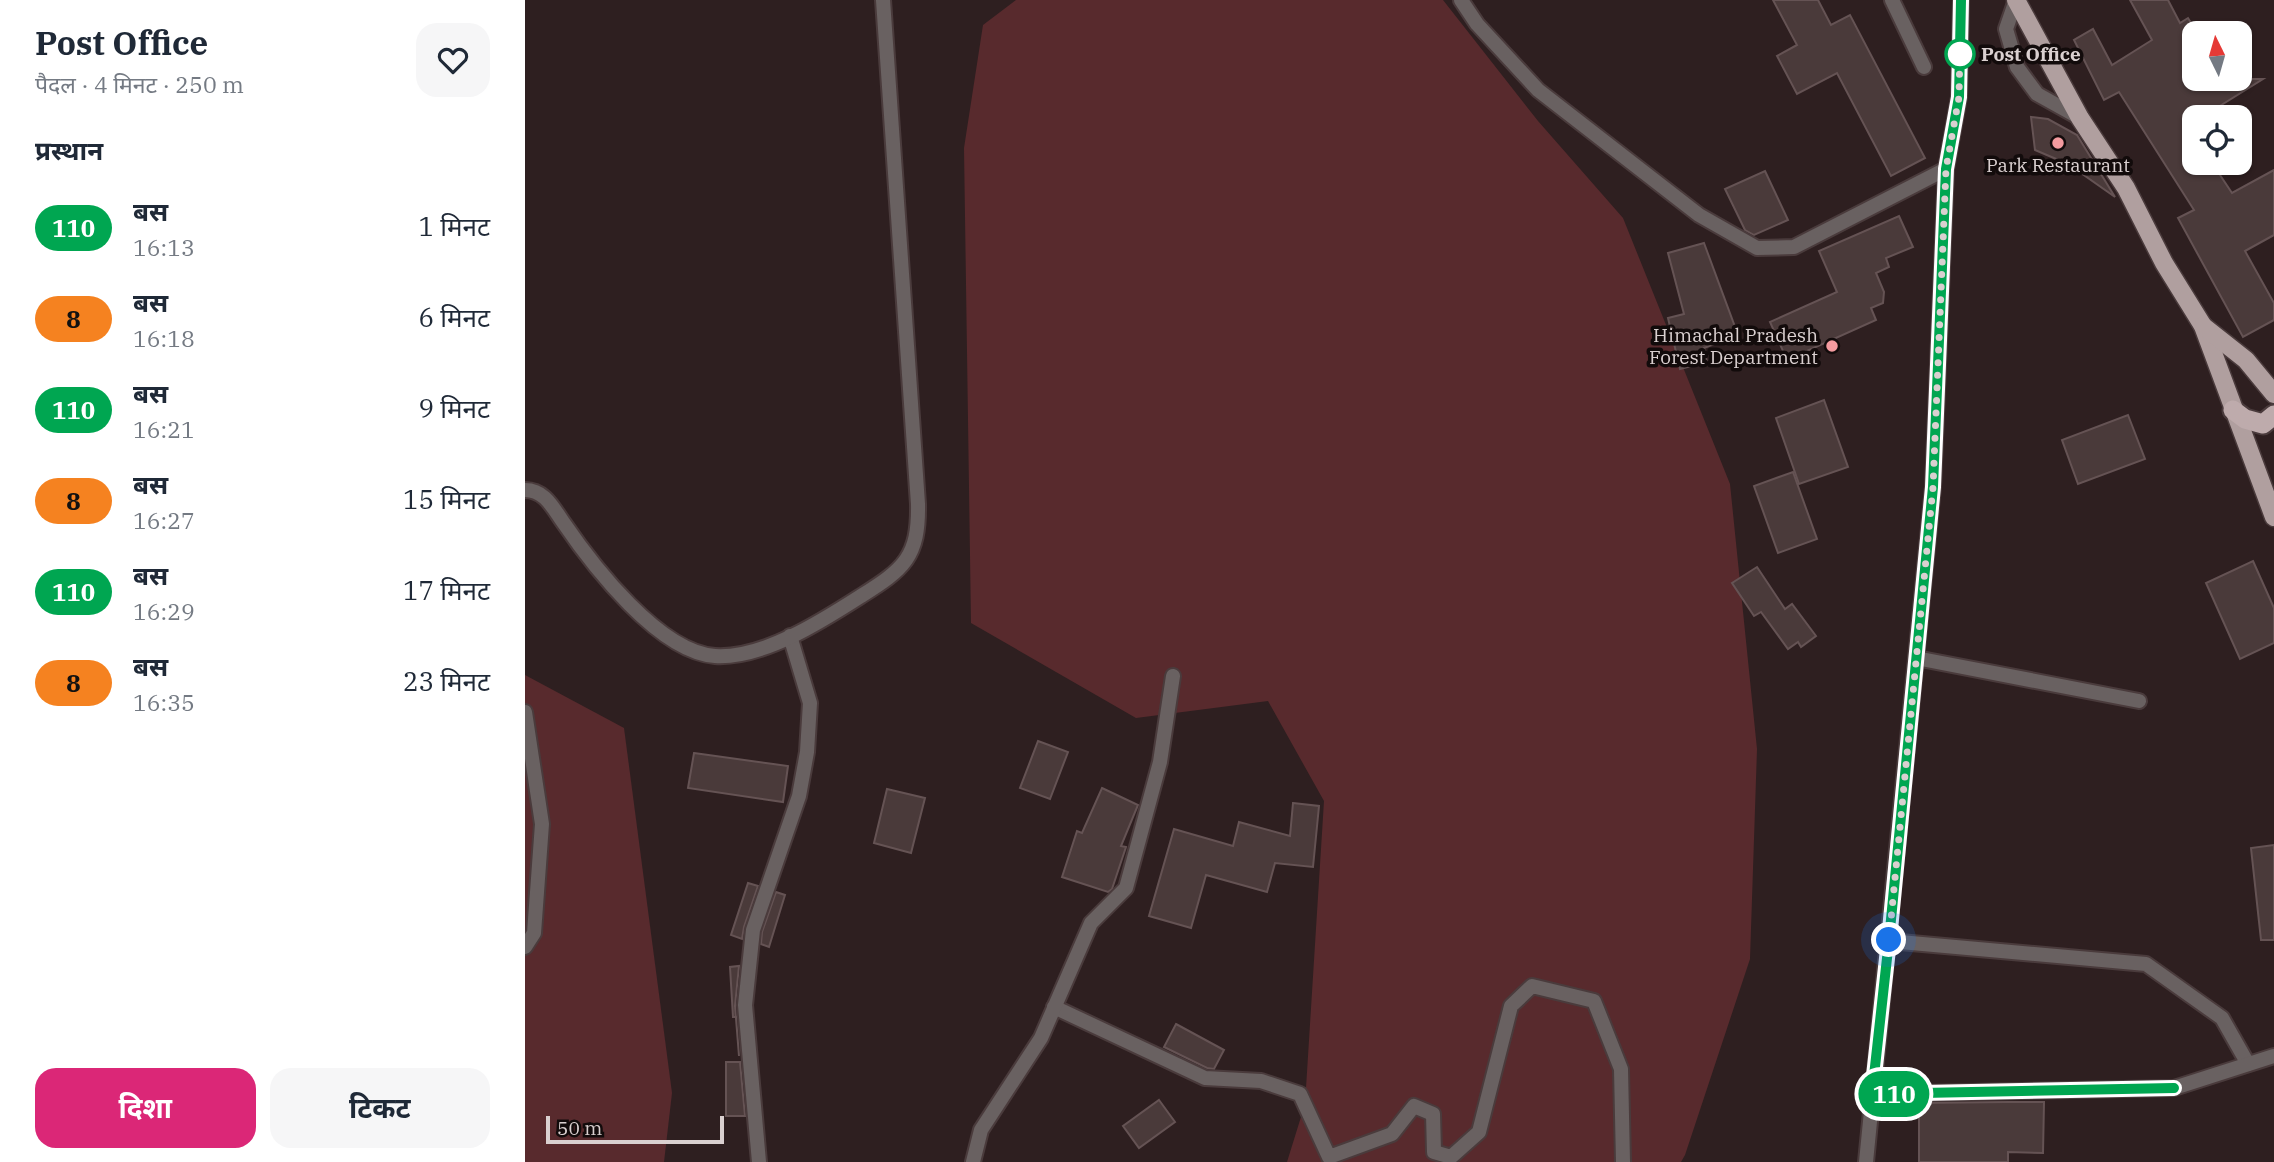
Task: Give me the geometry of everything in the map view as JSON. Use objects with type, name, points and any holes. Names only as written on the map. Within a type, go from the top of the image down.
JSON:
[{"type":"highway","points":[[2233,410],[2245,419],[2263,425],[2274,415]]},
{"type":"main road","points":[[2016,0],[2080,118],[2126,188],[2164,262],[2203,326],[2274,517]]},
{"type":"main road","points":[[2203,326],[2246,360],[2274,394]]},
{"type":"street","points":[[525,490],[538,492],[550,502],[603,578],[634,609],[692,650],[716,656],[752,652],[790,636],[887,579],[908,558],[917,534],[917,490],[883,0]]},
{"type":"street","points":[[1461,0],[1477,24],[1538,90],[1699,215],[1757,248],[1794,247],[1946,169]]},
{"type":"street","points":[[1892,0],[1924,67]]},
{"type":"street","points":[[1866,1162],[1933,487],[1946,169],[1959,97],[1961,0]]},
{"type":"street","points":[[2016,0],[2006,30],[2017,67],[2037,94],[2080,118]]},
{"type":"street","points":[[759,1162],[745,1005],[753,930],[799,796],[807,752],[810,703],[790,636]]},
{"type":"street","points":[[1916,658],[2139,701]]},
{"type":"street","points":[[973,1162],[981,1130],[1041,1038],[1091,923],[1126,888],[1160,762],[1173,676]]},
{"type":"street","points":[[525,712],[542,824],[534,933],[525,947]]},
{"type":"street","points":[[1889,940],[2146,964],[2222,1018],[2248,1064]]},
{"type":"street","points":[[1054,1007],[1205,1077],[1261,1081],[1300,1094],[1329,1157],[1392,1133],[1414,1107],[1433,1114],[1434,1152],[1451,1157],[1479,1132],[1511,1006],[1532,986],[1594,1000],[1621,1069],[1623,1162]]},
{"type":"street","points":[[1872,1094],[2174,1088],[2274,1056]]},
{"type":"shaded area","points":[[1016,0],[1443,0],[1538,121],[1623,218],[1730,484],[1757,749],[1750,959],[1681,1162],[1287,1162],[1305,1104],[1324,801],[1268,701],[1136,718],[971,623],[964,148],[983,25]]},
{"type":"shaded area","points":[[525,675],[624,728],[672,1093],[664,1162],[525,1162]]},
{"type":"building","points":[[1773,0],[1818,0],[1831,25],[1850,15],[1925,158],[1891,176],[1837,73],[1797,94],[1777,56],[1797,45]]},
{"type":"building","points":[[2130,0],[2168,0],[2180,23],[2182,22],[2182,91],[2244,91],[2221,105],[2182,105],[2182,175],[2220,175],[2232,193],[2274,170],[2274,235],[2245,251],[2274,303],[2274,320],[2243,337],[2178,218],[2194,210],[2119,92],[2104,100],[2074,40],[2093,29],[2112,65],[2152,40]]},
{"type":"building","points":[[2252,79],[2263,79],[2252,86]]},
{"type":"building","name":"Park Restaurant","points":[[2031,117],[2048,119],[2077,135],[2115,197],[2068,164],[2035,150]]},
{"type":"building","points":[[1765,171],[1788,220],[1754,235],[1745,230],[1725,189]]},
{"type":"building","points":[[1899,216],[1913,247],[1886,258],[1889,267],[1876,273],[1884,292],[1883,303],[1871,308],[1876,320],[1787,360],[1770,322],[1837,292],[1819,251]]},
{"type":"building","points":[[1704,243],[1738,335],[1704,348],[1707,362],[1680,369],[1668,318],[1684,314],[1668,253]]},
{"type":"building","points":[[1824,400],[1848,467],[1799,484],[1776,418]]},
{"type":"building","points":[[2128,415],[2145,459],[2078,484],[2062,440]]},
{"type":"building","points":[[1793,472],[1817,539],[1778,553],[1754,486]]},
{"type":"building","points":[[2253,561],[2274,608],[2274,643],[2240,659],[2206,583]]},
{"type":"building","points":[[1757,567],[1785,609],[1792,604],[1816,636],[1801,647],[1798,642],[1788,649],[1761,612],[1754,616],[1732,583]]},
{"type":"building","points":[[1038,741],[1068,752],[1050,799],[1020,788]]},
{"type":"building","points":[[694,753],[788,766],[783,802],[688,788]]},
{"type":"building","points":[[1102,788],[1138,805],[1121,846],[1126,847],[1112,889],[1108,892],[1062,877],[1077,831],[1082,833]]},
{"type":"building","points":[[887,789],[925,798],[911,853],[874,843]]},
{"type":"building","points":[[1293,803],[1319,806],[1313,867],[1275,863],[1267,892],[1206,875],[1191,928],[1149,916],[1174,829],[1233,846],[1239,822],[1290,836]]},
{"type":"building","points":[[2274,845],[2274,940],[2261,940],[2251,848]]},
{"type":"building","points":[[748,883],[758,886],[742,939],[731,935]]},
{"type":"building","points":[[776,892],[785,895],[769,947],[761,944],[762,932]]},
{"type":"building","points":[[739,966],[735,1006],[736,1017],[733,1017],[730,967]]},
{"type":"building","points":[[1176,1024],[1224,1050],[1214,1069],[1164,1047]]},
{"type":"building","points":[[726,1062],[740,1062],[745,1116],[726,1116]]},
{"type":"building","points":[[1159,1100],[1175,1122],[1139,1148],[1123,1126]]},
{"type":"building","points":[[2044,1102],[2043,1153],[2008,1152],[2008,1162],[1919,1162],[1919,1103]]},
{"type":"bus line","name":"110","points":[[1961,0],[1959,97],[1946,169],[1933,487],[1872,1094],[2174,1088]]},
{"type":"place","name":"Post Office","points":[[1960,54]]},
{"type":"place","name":"Park Restaurant","points":[[2058,143]]},
{"type":"place","name":"Himachal Pradesh Forest Department","points":[[1832,346]]},
{"type":"route","points":[[1889,940],[1933,487],[1946,169],[1959,97],[1960,48],[1960,54]]}]
